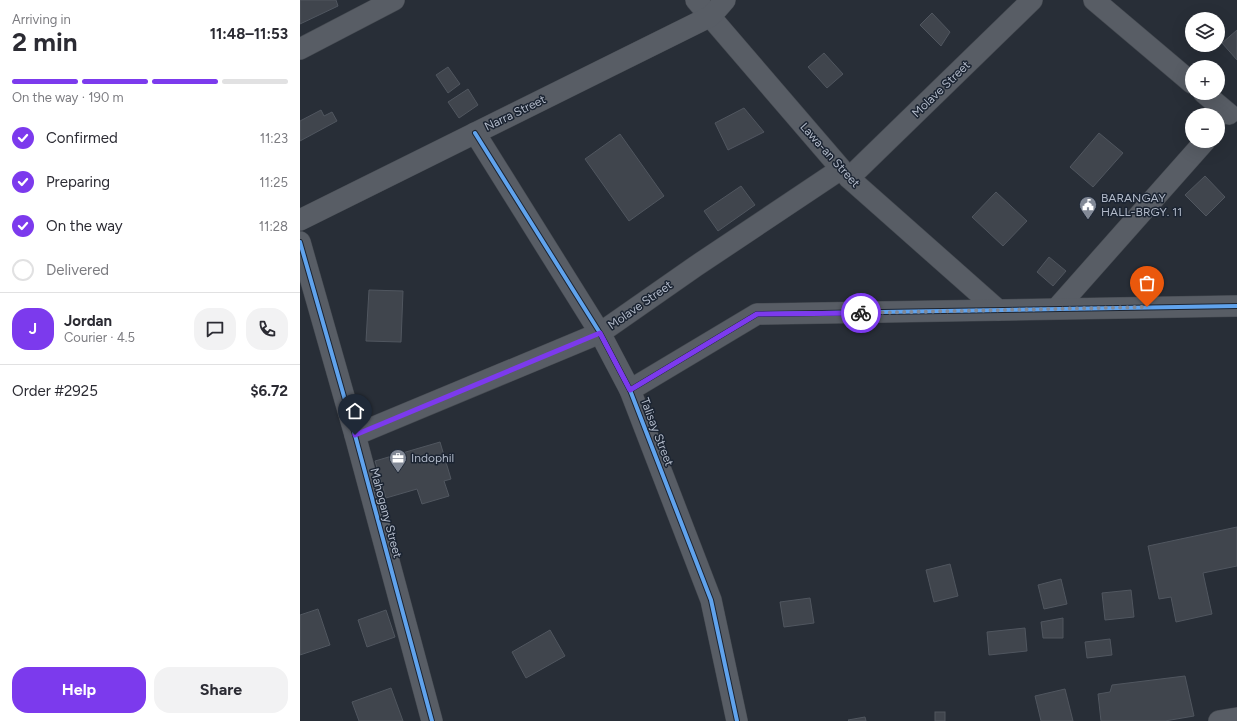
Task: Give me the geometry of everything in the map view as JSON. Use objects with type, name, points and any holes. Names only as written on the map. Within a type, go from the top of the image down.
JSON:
[{"type":"street","points":[[300,49],[394,0]]},
{"type":"street","name":"Lawa-an Street","points":[[696,0],[845,174],[998,310]]},
{"type":"street","name":"Narra Street","points":[[300,220],[711,16],[725,0]]},
{"type":"street","name":"Molave Street","points":[[355,435],[600,333],[696,266],[845,174],[1032,0]]},
{"type":"street","points":[[1094,0],[1185,77]]},
{"type":"street","points":[[1212,100],[1228,115]]},
{"type":"street","name":"Talisay Street","points":[[475,133],[600,333],[630,390],[711,600],[737,721]]},
{"type":"street","points":[[1057,308],[1199,148]]},
{"type":"street","name":"Mahogany Street","points":[[300,242],[355,435],[432,721]]},
{"type":"street","points":[[630,390],[757,314],[1237,306]]},
{"type":"street","points":[[1219,721],[1237,718]]},
{"type":"building","points":[[300,0],[336,0],[338,6],[300,24]]},
{"type":"building","points":[[932,13],[950,32],[941,46],[920,25]]},
{"type":"building","points":[[1237,30],[1237,60],[1225,46],[1225,40]]},
{"type":"building","points":[[824,53],[843,74],[827,88],[808,67]]},
{"type":"building","points":[[448,67],[460,84],[448,93],[436,75]]},
{"type":"building","points":[[468,89],[478,105],[459,118],[448,102]]},
{"type":"building","points":[[744,108],[764,132],[728,150],[715,123]]},
{"type":"building","points":[[321,110],[324,116],[332,112],[337,121],[300,141],[300,121]]},
{"type":"building","points":[[1099,133],[1123,153],[1093,187],[1070,167]]},
{"type":"building","points":[[620,134],[664,196],[629,221],[585,159]]},
{"type":"building","points":[[1205,176],[1225,197],[1206,216],[1185,195]]},
{"type":"building","points":[[741,186],[755,205],[718,231],[704,211]]},
{"type":"building","points":[[996,192],[1027,221],[1003,246],[972,217]]},
{"type":"building","points":[[1049,257],[1066,271],[1053,286],[1037,272]]},
{"type":"building","points":[[369,290],[403,291],[401,342],[366,341]]},
{"type":"building","points":[[440,442],[451,479],[444,481],[449,496],[422,504],[417,489],[386,498],[375,461]]},
{"type":"building","points":[[1237,527],[1237,566],[1203,573],[1212,614],[1176,622],[1171,597],[1159,599],[1148,546]]},
{"type":"building","points":[[950,564],[958,596],[934,602],[926,570]]},
{"type":"building","points":[[1061,579],[1067,604],[1044,609],[1038,585]]},
{"type":"building","points":[[1131,590],[1134,617],[1105,620],[1102,593]]},
{"type":"building","points":[[810,598],[814,623],[784,627],[780,602]]},
{"type":"building","points":[[318,609],[330,645],[300,655],[300,615]]},
{"type":"building","points":[[386,610],[395,637],[367,647],[358,620]]},
{"type":"building","points":[[1063,618],[1063,638],[1043,638],[1041,622]]},
{"type":"building","points":[[1025,628],[1027,651],[989,655],[987,632]]},
{"type":"building","points":[[550,630],[565,656],[526,678],[512,652]]},
{"type":"building","points":[[1110,639],[1112,655],[1087,658],[1085,642]]},
{"type":"building","points":[[1185,676],[1194,716],[1165,721],[1101,721],[1098,694],[1110,692],[1112,685]]},
{"type":"building","points":[[391,688],[403,721],[359,721],[352,702]]},
{"type":"building","points":[[1065,689],[1073,721],[1041,721],[1035,696]]},
{"type":"building","points":[[935,712],[945,712],[945,721],[935,721]]},
{"type":"building","points":[[865,717],[866,721],[848,720]]},
{"type":"cycle path","points":[[475,133],[600,333],[630,390],[711,600],[737,721]]},
{"type":"cycle path","points":[[300,242],[355,435],[432,721]]},
{"type":"cycle path","points":[[630,390],[757,314],[1237,306]]},
{"type":"way so far","points":[[861,313],[1147,307]]},
{"type":"place","name":"BARANGAY HALL-BRGY. 11","points":[[1088,220]]},
{"type":"place","name":"Indophil","points":[[398,473]]},
{"type":"route","points":[[355,435],[600,333],[630,390],[757,314],[861,313]]}]
